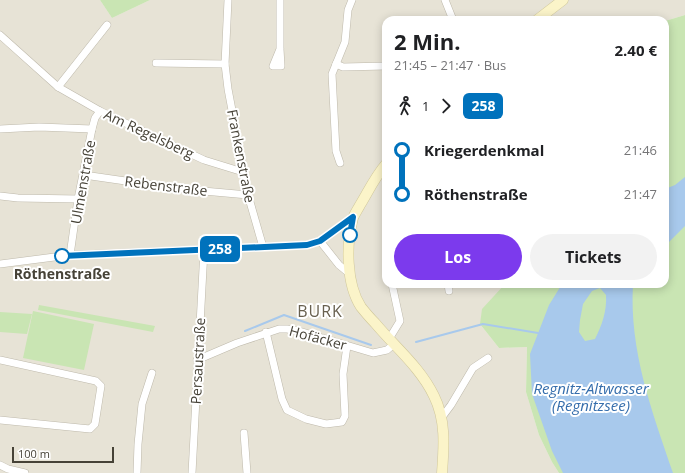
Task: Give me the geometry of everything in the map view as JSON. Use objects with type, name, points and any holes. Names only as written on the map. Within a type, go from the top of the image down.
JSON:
[{"type":"main road","points":[[543,16],[563,0]]},
{"type":"main road","points":[[382,169],[367,190],[353,217],[350,235],[350,274],[355,295],[361,307],[424,378],[434,396],[442,417],[444,439],[442,473]]},
{"type":"street","name":"Frankenstraße","points":[[228,0],[225,64],[228,89],[248,195],[263,247]]},
{"type":"street","points":[[280,0],[280,49]]},
{"type":"street","points":[[340,162],[336,151],[332,74],[345,42],[348,10],[352,0]]},
{"type":"street","points":[[445,0],[451,16]]},
{"type":"street","points":[[58,87],[107,25]]},
{"type":"street","name":"Am Regelsberg","points":[[0,35],[58,87],[100,111],[204,160],[243,172]]},
{"type":"street","points":[[156,63],[225,64]]},
{"type":"street","points":[[336,64],[343,67],[382,66]]},
{"type":"street","name":"Ulmenstraße","points":[[70,255],[78,199],[84,176],[92,129],[95,118],[100,111]]},
{"type":"street","points":[[0,129],[39,127],[92,129]]},
{"type":"street","name":"Rebenstraße","points":[[84,176],[174,188],[248,195]]},
{"type":"street","points":[[0,196],[18,198],[78,199]]},
{"type":"street","points":[[0,264],[70,255],[307,245],[320,241],[353,217]]},
{"type":"street","points":[[320,241],[339,265],[350,274]]},
{"type":"street","name":"Persaustraße","points":[[192,473],[204,250]]},
{"type":"street","points":[[392,341],[400,321],[393,288]]},
{"type":"street","name":"Hofäcker","points":[[197,360],[266,332],[286,328],[373,353],[387,350],[392,341]]},
{"type":"street","points":[[266,332],[282,399],[287,410],[306,419],[326,424],[342,422],[345,416],[343,374],[348,346]]},
{"type":"street","points":[[442,417],[473,368],[488,358]]},
{"type":"street","points":[[0,360],[96,381],[101,386],[95,424],[90,429],[0,420]]},
{"type":"street","points":[[137,473],[141,410],[152,373]]},
{"type":"street","points":[[244,433],[247,473]]},
{"type":"street","points":[[0,465],[8,471],[25,473]]},
{"type":"shaded area","points":[[0,0],[100,0],[112,18],[150,0],[685,0],[685,15],[669,20],[669,16],[382,16],[382,288],[502,288],[480,324],[499,348],[527,347],[526,392],[539,435],[559,473],[0,473]]},
{"type":"green space","points":[[100,0],[150,0],[112,18]]},
{"type":"green space","points":[[685,15],[685,473],[559,473],[539,435],[526,392],[527,347],[499,348],[480,324],[482,309],[501,288],[669,288],[669,20]]},
{"type":"green space","points":[[39,305],[155,326],[153,332],[38,310]]},
{"type":"green space","points":[[33,311],[94,324],[84,370],[23,358]]},
{"type":"green space","points":[[0,312],[32,314],[27,334],[0,332]]},
{"type":"water","points":[[685,177],[685,226],[669,242],[669,187],[675,185]]},
{"type":"water","name":"Regnitz-Altwasser (Regnitzsee)","points":[[560,288],[600,288],[633,288],[633,309],[638,357],[650,404],[673,473],[563,473],[552,451],[532,394],[530,354],[549,305]],"holes":[[[600,288],[606,295],[605,312],[598,334],[595,339],[585,341],[579,332],[583,304],[592,291]]]},
{"type":"waterway","points":[[245,331],[284,315],[371,345]]},
{"type":"waterway","points":[[416,342],[483,324],[538,333]]},
{"type":"bus line","name":"258","points":[[62,256],[307,245],[320,241],[353,217],[350,235]]},
{"type":"place","name":"Röthenstraße","points":[[62,256]]},
{"type":"district","name":"BURK","points":[[320,311]]}]
